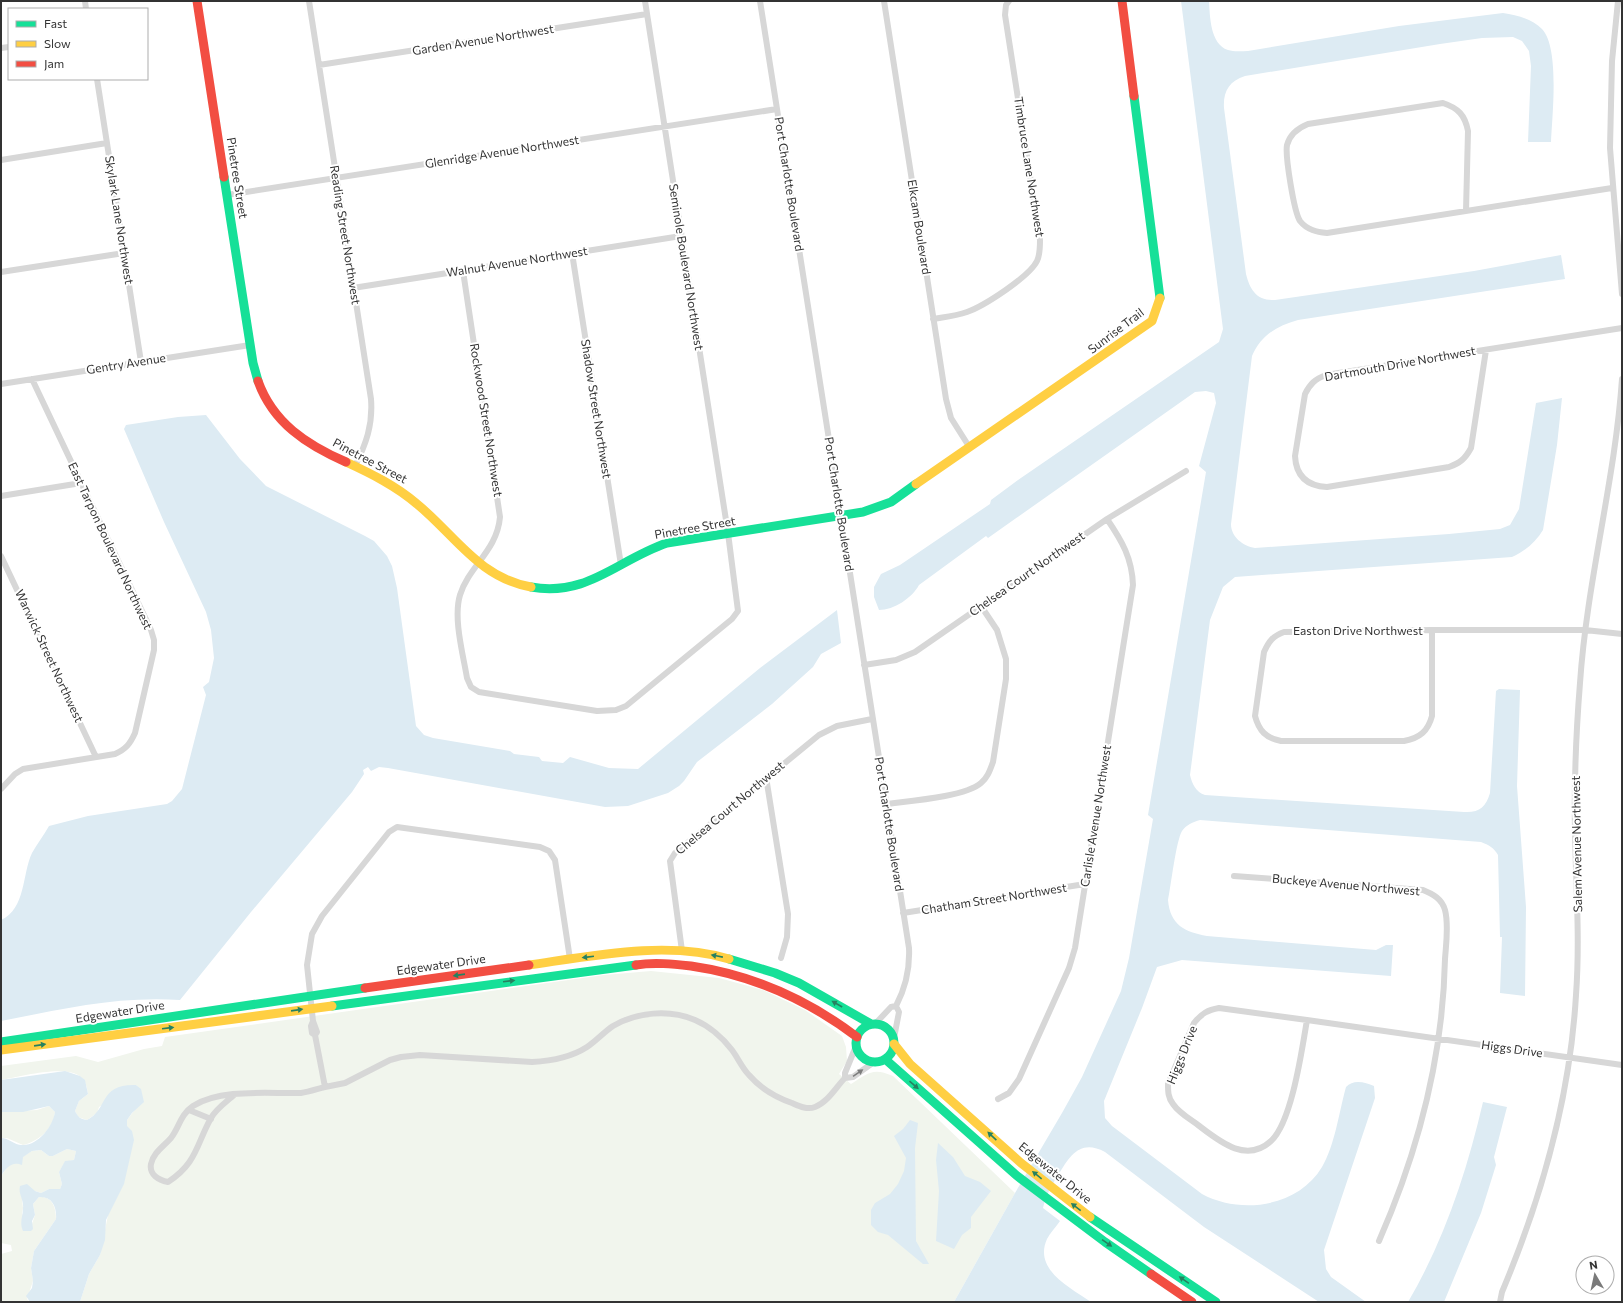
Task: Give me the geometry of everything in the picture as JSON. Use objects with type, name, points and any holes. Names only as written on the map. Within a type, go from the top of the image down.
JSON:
[{"type":"street","name":"Pinetree Street","points":[[197,1],[250,345],[259,385],[276,416],[302,439],[392,485],[418,503],[454,542],[479,564],[498,576],[519,585],[553,590],[587,584],[608,574],[638,554],[657,546],[728,533],[841,516]]},
{"type":"street","name":"Reading Street Northwest","points":[[309,1],[372,409],[367,439],[355,466]]},
{"type":"street","name":"Seminole Boulevard Northwest","points":[[479,564],[463,587],[457,616],[467,678],[471,687],[479,692],[606,712],[626,706],[732,619],[738,611],[728,533],[645,1]]},
{"type":"street","name":"Port Charlotte Boulevard","points":[[760,1],[909,948],[909,968],[905,988],[896,1006],[891,1007],[873,1024]]},
{"type":"street","name":"Elkcam Boulevard","points":[[884,1],[948,408],[956,427],[970,448]]},
{"type":"street","name":"Timbruce Lane Northwest","points":[[933,319],[963,314],[986,303],[1032,269],[1038,260],[1040,240],[1005,15],[1006,5],[1009,1]]},
{"type":"street","name":"Sunrise Trail","points":[[841,516],[872,510],[891,502],[1145,327],[1157,312],[1160,292],[1122,1]]},
{"type":"street","points":[[1618,1],[1610,105],[1612,188],[1622,294]]},
{"type":"street","name":"Garden Avenue Northwest","points":[[319,65],[647,14]]},
{"type":"street","name":"Skylark Lane Northwest","points":[[97,80],[141,362]]},
{"type":"street","points":[[1466,211],[1468,131],[1466,121],[1461,112],[1452,106],[1443,104],[1308,124],[1299,128],[1292,135],[1288,145],[1287,155],[1296,212],[1301,222],[1308,228],[1318,232],[1327,233],[1612,188]]},
{"type":"street","name":"Glenridge Avenue Northwest","points":[[227,195],[777,109]]},
{"type":"street","points":[[1,160],[107,143]]},
{"type":"street","name":"Walnut Avenue Northwest","points":[[353,288],[681,236]]},
{"type":"street","points":[[1,272],[124,253]]},
{"type":"street","name":"Shadow Street Northwest","points":[[572,253],[621,565]]},
{"type":"street","name":"Rockwood Street Northwest","points":[[463,271],[500,517],[496,537],[479,564]]},
{"type":"street","name":"Dartmouth Drive Northwest","points":[[1486,350],[1471,448],[1466,457],[1459,464],[1449,468],[1326,487],[1316,486],[1307,482],[1300,476],[1296,466],[1295,456],[1305,394],[1310,385],[1317,378],[1326,375],[1622,328]]},
{"type":"street","name":"Gentry Avenue","points":[[1,384],[250,345]]},
{"type":"street","name":"East Tarpon Boulevard Northwest","points":[[1,790],[15,774],[23,769],[115,754],[124,749],[131,742],[135,733],[154,650],[154,640],[32,379]]},
{"type":"street","name":"Salem Avenue Northwest","points":[[1500,1302],[1502,1292],[1530,1220],[1544,1176],[1556,1132],[1570,1058],[1576,997],[1578,951],[1575,782],[1577,724],[1585,630],[1594,566],[1615,449],[1622,379]]},
{"type":"street","name":"Chelsea Court Northwest","points":[[864,666],[896,660],[915,652],[1107,520],[1186,471]]},
{"type":"street","points":[[1,496],[81,483]]},
{"type":"street","name":"Carlisle Avenue Northwest","points":[[998,1098],[1009,1093],[1019,1079],[1070,968],[1075,948],[1133,585],[1130,560],[1126,549],[1107,520]]},
{"type":"street","name":"Warwick Street Northwest","points":[[1,556],[96,757]]},
{"type":"street","points":[[886,804],[965,792],[982,782],[988,774],[993,762],[1006,669],[1001,640],[981,606]]},
{"type":"street","name":"Easton Drive Northwest","points":[[1432,630],[1432,716],[1429,726],[1423,734],[1414,739],[1404,741],[1281,741],[1271,739],[1263,734],[1257,726],[1254,716],[1264,652],[1268,643],[1275,636],[1284,632],[1432,630],[1585,630],[1622,634]]},
{"type":"street","name":"Chelsea Court Northwest","points":[[682,951],[670,861],[675,853],[811,740],[828,730],[847,723],[872,719]]},
{"type":"street","points":[[766,777],[788,914],[787,937],[781,958]]},
{"type":"street","points":[[325,1087],[315,1035],[312,1033],[310,1026],[313,1021],[307,955],[316,925],[389,832],[397,827],[540,847],[550,851],[555,860],[570,959]]},
{"type":"street","name":"Buckeye Avenue Northwest","points":[[1234,876],[1423,890],[1433,894],[1440,901],[1445,910],[1446,930],[1444,976],[1438,1039],[1425,1107],[1413,1152],[1379,1241]]},
{"type":"street","name":"Chatham Street Northwest","points":[[903,913],[1085,884]]},
{"type":"street","name":"Edgewater Drive","points":[[1,1042],[310,996],[624,952],[682,951],[720,956],[775,972],[799,982],[873,1024]]},
{"type":"street","name":"Edgewater Drive","points":[[1,1050],[634,964],[666,964],[729,972],[784,990],[842,1024],[856,1042]]},
{"type":"street","name":"Port Charlotte Boulevard","points":[[894,1041],[899,1012],[896,1006]]},
{"type":"street","name":"Higgs Drive","points":[[1307,1020],[1294,1083],[1282,1126],[1277,1135],[1261,1148],[1251,1150],[1232,1148],[1178,1111],[1172,1103],[1168,1094],[1168,1084],[1194,1023],[1201,1014],[1219,1008],[1307,1020],[1622,1065]]},
{"type":"street","points":[[234,1095],[211,1119],[193,1158],[175,1177],[168,1182],[158,1180],[153,1174],[151,1165],[157,1153],[172,1137],[180,1118],[193,1106],[212,1098],[234,1095],[303,1093],[345,1083],[390,1060],[400,1057],[420,1056],[532,1062],[550,1061],[568,1056],[586,1048],[612,1027],[625,1020],[639,1016],[660,1013],[694,1020],[708,1028],[732,1050],[748,1075],[764,1090],[798,1106],[807,1108],[815,1107],[822,1103],[845,1078],[845,1073],[862,1029],[873,1024],[886,1027],[894,1041],[891,1053],[885,1059],[874,1062],[853,1077],[845,1078]]},
{"type":"street","name":"Edgewater Drive","points":[[894,1041],[910,1064],[1021,1163],[1082,1211],[1216,1302]]},
{"type":"street","points":[[856,1042],[861,1055],[874,1062]]},
{"type":"street","name":"Edgewater Drive","points":[[885,1059],[1016,1175],[1105,1242],[1192,1302]]},
{"type":"street","points":[[189,1110],[211,1119]]},
{"type":"shaded area","points":[[1181,1],[1209,1],[1214,36],[1222,47],[1233,51],[1248,51],[1399,26],[1503,13],[1519,16],[1529,20],[1542,29],[1548,38],[1553,66],[1554,83],[1551,142],[1528,142],[1531,66],[1529,51],[1522,41],[1513,37],[1482,38],[1440,44],[1245,76],[1239,78],[1231,84],[1226,92],[1224,108],[1246,274],[1252,290],[1263,299],[1275,300],[1474,271],[1561,255],[1565,279],[1298,320],[1283,325],[1270,332],[1260,342],[1252,356],[1231,524],[1233,533],[1238,540],[1255,548],[1449,534],[1500,529],[1510,525],[1519,509],[1536,403],[1562,398],[1557,445],[1543,530],[1534,542],[1517,555],[1512,557],[1235,577],[1223,587],[1210,620],[1190,775],[1195,787],[1199,792],[1205,795],[1464,812],[1478,810],[1484,805],[1490,793],[1496,691],[1499,689],[1520,690],[1517,786],[1526,907],[1525,996],[1500,993],[1502,937],[1500,937],[1498,855],[1486,844],[1481,842],[1200,820],[1190,824],[1182,831],[1180,836],[1168,900],[1169,909],[1172,916],[1180,926],[1192,932],[1207,936],[1376,950],[1386,945],[1393,945],[1391,976],[1182,960],[1157,967],[1104,1101],[1105,1118],[1112,1126],[1202,1194],[1217,1201],[1234,1204],[1251,1205],[1268,1203],[1284,1199],[1299,1191],[1312,1181],[1322,1167],[1333,1139],[1346,1087],[1349,1084],[1356,1082],[1363,1082],[1374,1086],[1375,1098],[1324,1250],[1326,1269],[1331,1277],[1366,1302],[1319,1302],[1204,1227],[1105,1152],[1097,1148],[1089,1147],[1077,1151],[1067,1161],[1049,1191],[1043,1208],[1060,1221],[1047,1239],[1044,1250],[1045,1260],[1049,1269],[1056,1277],[1091,1302],[954,1302],[1082,1077],[1121,991],[1129,958],[1153,819],[1148,815],[1206,472],[1199,466],[1216,403],[1214,393],[1206,391],[1195,392],[988,538],[986,536],[919,585],[907,599],[896,606],[879,610],[874,597],[874,587],[881,574],[900,565],[990,504],[991,500],[1018,480],[1219,342],[1223,329]]},
{"type":"shaded area","points":[[206,415],[240,459],[266,486],[374,541],[387,556],[392,566],[397,588],[416,726],[424,735],[433,738],[510,751],[514,754],[539,757],[542,761],[563,763],[570,757],[609,768],[638,769],[760,668],[837,610],[841,643],[821,654],[813,667],[772,704],[697,762],[679,786],[668,793],[628,806],[605,807],[388,768],[379,767],[371,771],[368,767],[363,770],[364,774],[352,792],[251,912],[180,1000],[156,999],[90,1004],[1,1021],[1,920],[9,915],[15,908],[19,900],[32,853],[49,826],[88,816],[167,804],[172,801],[182,789],[206,695],[203,687],[209,682],[214,658],[211,630],[206,612],[164,522],[124,429],[126,425],[178,417]]},
{"type":"shaded area","points":[[651,971],[719,978],[763,990],[805,1010],[842,1036],[846,1047],[847,1061],[839,1074],[851,1084],[871,1072],[886,1073],[893,1076],[1015,1193],[954,1302],[80,1302],[89,1274],[100,1255],[127,1120],[139,1103],[141,1098],[140,1089],[136,1085],[99,1107],[97,1113],[87,1120],[78,1117],[75,1111],[79,1101],[88,1094],[87,1087],[81,1077],[74,1073],[54,1071],[1,1080],[1,1066],[76,1056],[98,1062],[144,1049],[162,1046],[165,1037],[604,975]]},
{"type":"shaded area","points":[[65,1071],[80,1076],[85,1080],[88,1094],[79,1101],[75,1111],[78,1116],[83,1119],[87,1120],[94,1115],[115,1088],[136,1085],[141,1089],[144,1102],[127,1120],[127,1126],[132,1131],[134,1140],[124,1184],[106,1220],[105,1240],[100,1255],[89,1274],[80,1302],[30,1302],[26,1296],[32,1288],[33,1281],[31,1268],[34,1251],[56,1219],[56,1210],[50,1200],[44,1197],[39,1197],[33,1204],[35,1215],[32,1221],[33,1229],[31,1231],[23,1231],[21,1222],[23,1205],[20,1186],[27,1184],[35,1191],[41,1193],[49,1189],[60,1189],[62,1184],[59,1172],[65,1161],[74,1160],[76,1151],[67,1149],[53,1156],[49,1156],[41,1150],[32,1151],[23,1157],[22,1165],[13,1164],[5,1170],[1,1176],[1,1138],[7,1139],[19,1145],[34,1142],[39,1139],[48,1129],[55,1112],[49,1106],[23,1112],[1,1112],[1,1080]]},
{"type":"shaded area","points":[[1483,1102],[1507,1107],[1494,1157],[1496,1165],[1481,1213],[1444,1302],[1408,1302],[1433,1255],[1453,1205],[1470,1154]]},
{"type":"shaded area","points":[[49,1106],[55,1112],[54,1118],[48,1129],[34,1141],[23,1145],[7,1138],[1,1138],[1,1112],[37,1110]]},
{"type":"shaded area","points":[[910,1120],[918,1123],[915,1148],[916,1241],[929,1264],[923,1264],[888,1235],[878,1232],[871,1225],[871,1210],[875,1203],[890,1194],[898,1184],[904,1171],[906,1158],[894,1136],[903,1129]]},
{"type":"shaded area","points":[[938,1143],[953,1157],[965,1176],[980,1182],[991,1191],[971,1217],[971,1228],[962,1235],[954,1249],[936,1241],[939,1191],[936,1160]]},
{"type":"shaded area","points":[[67,1149],[76,1151],[74,1160],[65,1162],[59,1172],[62,1184],[60,1189],[49,1189],[41,1193],[35,1191],[22,1200],[22,1214],[32,1224],[35,1215],[33,1204],[39,1197],[50,1200],[56,1215],[56,1219],[34,1251],[31,1268],[33,1281],[27,1299],[30,1302],[1,1302],[1,1254],[12,1251],[11,1245],[1,1243],[1,1176],[9,1165],[32,1151],[41,1150],[49,1156],[53,1156]]},
{"type":"traffic: fast","points":[[1134,96],[1160,298]]},
{"type":"traffic: fast","points":[[224,177],[253,363],[258,381]]},
{"type":"traffic: fast","points":[[531,587],[551,589],[569,587],[586,582],[649,550],[667,543],[863,512],[891,502],[916,484]]},
{"type":"traffic: fast","points":[[729,959],[775,973],[799,983],[871,1024]]},
{"type":"traffic: fast","points":[[332,1006],[636,965]]},
{"type":"traffic: fast","points":[[1,1042],[365,988]]},
{"type":"traffic: fast","points":[[871,1024],[879,1024],[886,1027],[891,1032],[894,1043],[891,1054],[886,1059],[879,1062],[871,1062],[864,1059],[859,1054],[856,1047],[856,1039],[859,1032],[864,1027],[871,1024]]},
{"type":"traffic: fast","points":[[885,1059],[1016,1175],[1105,1242],[1151,1274]]},
{"type":"traffic: fast","points":[[1090,1217],[1216,1302]]},
{"type":"traffic: slow","points":[[916,484],[1152,321],[1160,298]]},
{"type":"traffic: slow","points":[[346,462],[383,481],[409,498],[431,516],[482,565],[497,575],[513,582],[531,587]]},
{"type":"traffic: slow","points":[[529,965],[603,954],[655,950],[705,953],[729,959]]},
{"type":"traffic: slow","points":[[1,1050],[332,1006]]},
{"type":"traffic: slow","points":[[894,1044],[910,1064],[1021,1163],[1090,1217]]},
{"type":"traffic: jam","points":[[197,1],[224,177]]},
{"type":"traffic: jam","points":[[1122,1],[1134,96]]},
{"type":"traffic: jam","points":[[258,381],[264,396],[282,421],[305,440],[346,462]]},
{"type":"traffic: jam","points":[[636,965],[657,963],[691,966],[714,970],[758,982],[799,1000],[819,1011],[857,1037]]},
{"type":"traffic: jam","points":[[365,988],[529,965]]},
{"type":"traffic: jam","points":[[1151,1274],[1192,1302]]}]
